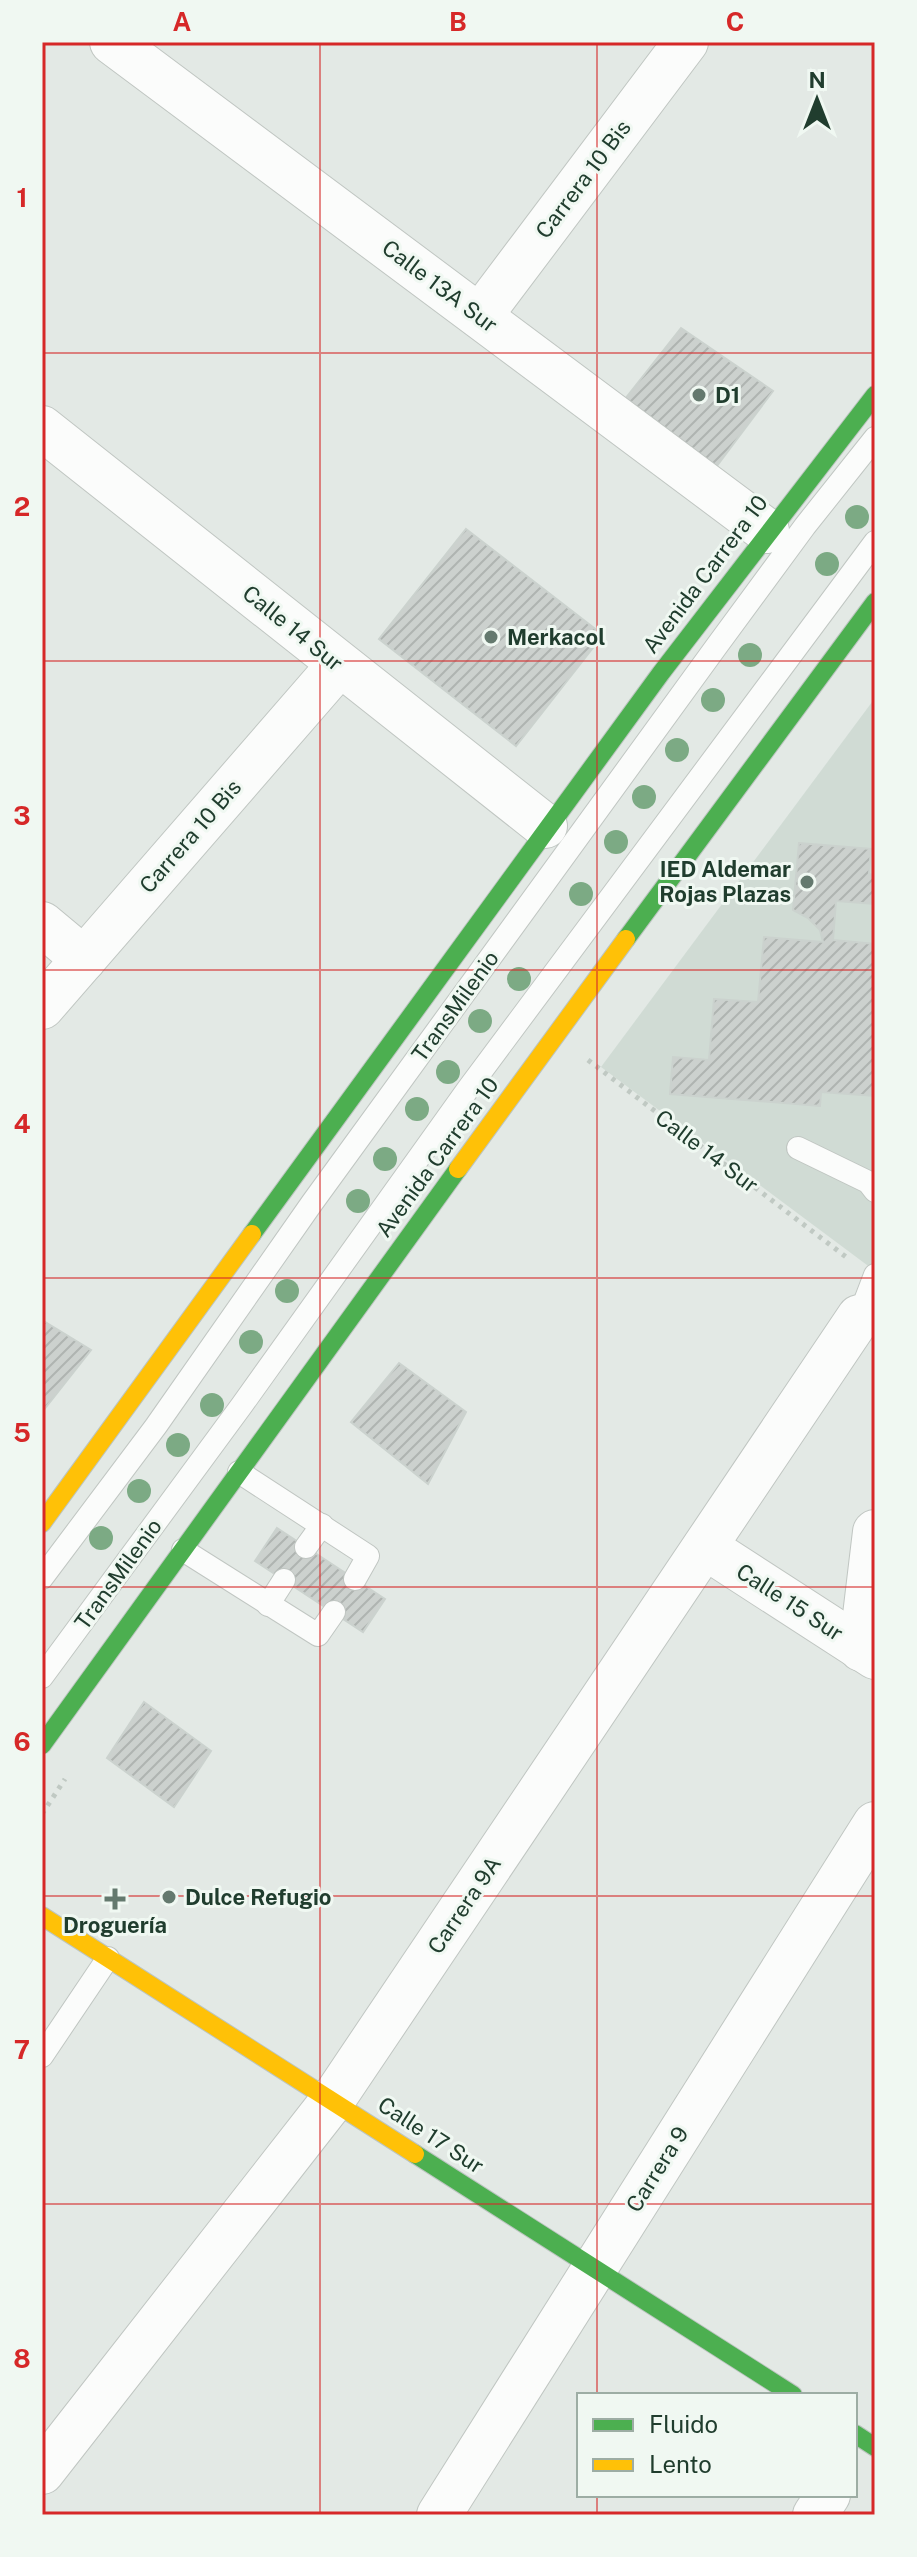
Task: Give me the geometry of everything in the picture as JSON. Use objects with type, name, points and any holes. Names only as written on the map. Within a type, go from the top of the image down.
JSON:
[{"type":"main road","name":"Avenida Carrera 10","points":[[42,1523],[545,826],[767,531],[875,395]]},
{"type":"main road","name":"Avenida Carrera 10","points":[[42,1745],[555,1036],[875,602]]},
{"type":"main road","name":"Calle 17 Sur","points":[[42,1916],[790,2393]]},
{"type":"street","name":"Calle 13A Sur","points":[[112,42],[767,531]]},
{"type":"street","name":"Carrera 10 Bis","points":[[480,316],[686,42]]},
{"type":"street","name":"Calle 14 Sur","points":[[42,428],[545,826]]},
{"type":"street","name":"Carrera 10 Bis","points":[[42,1007],[339,665]]},
{"type":"street","points":[[42,924],[84,959]]},
{"type":"street","name":"Carrera 9A","points":[[42,2472],[332,2101],[705,1547],[863,1330]]},
{"type":"street","points":[[868,1653],[875,1532]]},
{"type":"street","name":"Calle 15 Sur","points":[[705,1547],[868,1653]]},
{"type":"street","name":"Carrera 9","points":[[439,2515],[875,1824]]},
{"type":"street","points":[[815,2515],[827,2497]]},
{"type":"lane","name":"TransMilenio","points":[[42,1578],[156,1426],[321,1190],[716,647],[875,438]]},
{"type":"lane","name":"TransMilenio","points":[[42,1677],[468,1089],[875,542]]},
{"type":"lane","points":[[798,1148],[868,1182],[875,1191]]},
{"type":"lane","points":[[863,1330],[867,1271]]},
{"type":"lane","points":[[239,1472],[368,1556],[355,1579]]},
{"type":"lane","points":[[306,1547],[322,1525]]},
{"type":"lane","points":[[183,1550],[318,1635],[334,1612]]},
{"type":"lane","points":[[268,1605],[284,1580]]},
{"type":"lane","points":[[42,2056],[108,1958]]},
{"type":"path","name":"Calle 14 Sur","points":[[555,1036],[867,1271]]},
{"type":"shaded area","name":"IED Aldemar Rojas Plazas","points":[[875,698],[875,1271],[601,1067]]},
{"type":"building","name":"D1","points":[[681,328],[773,391],[716,467],[625,399]]},
{"type":"building","name":"Merkacol","points":[[466,529],[603,635],[516,746],[379,639]]},
{"type":"building","points":[[799,843],[871,849],[869,874],[875,875],[875,904],[836,901],[833,940],[875,944],[875,1096],[821,1092],[820,1106],[670,1094],[673,1057],[709,1060],[714,999],[758,1002],[764,937],[823,942],[820,930],[808,918],[793,910]]},
{"type":"building","points":[[42,1320],[91,1350],[42,1412]]},
{"type":"building","points":[[399,1363],[466,1412],[428,1484],[351,1422]]},
{"type":"building","points":[[277,1528],[385,1599],[363,1632],[255,1561]]},
{"type":"building","points":[[144,1702],[211,1751],[174,1807],[107,1758]]},
{"type":"traffic: fast","points":[[252,1234],[661,673],[875,395]]},
{"type":"traffic: fast","points":[[626,939],[875,602]]},
{"type":"traffic: fast","points":[[42,1745],[458,1169]]},
{"type":"traffic: fast","points":[[415,2154],[790,2393]]},
{"type":"traffic: fast","points":[[857,2435],[875,2447]]},
{"type":"traffic: slow","points":[[458,1169],[626,939]]},
{"type":"traffic: slow","points":[[42,1523],[252,1234]]},
{"type":"traffic: slow","points":[[42,1916],[415,2154]]},
{"type":"place","name":"D1","points":[[699,395]]},
{"type":"place","name":"Merkacol","points":[[491,637]]},
{"type":"place","name":"IED Aldemar Rojas Plazas","points":[[807,882]]},
{"type":"place","name":"Dulce Refugio","points":[[169,1897]]},
{"type":"place","name":"Droguería","points":[[115,1899]]}]
